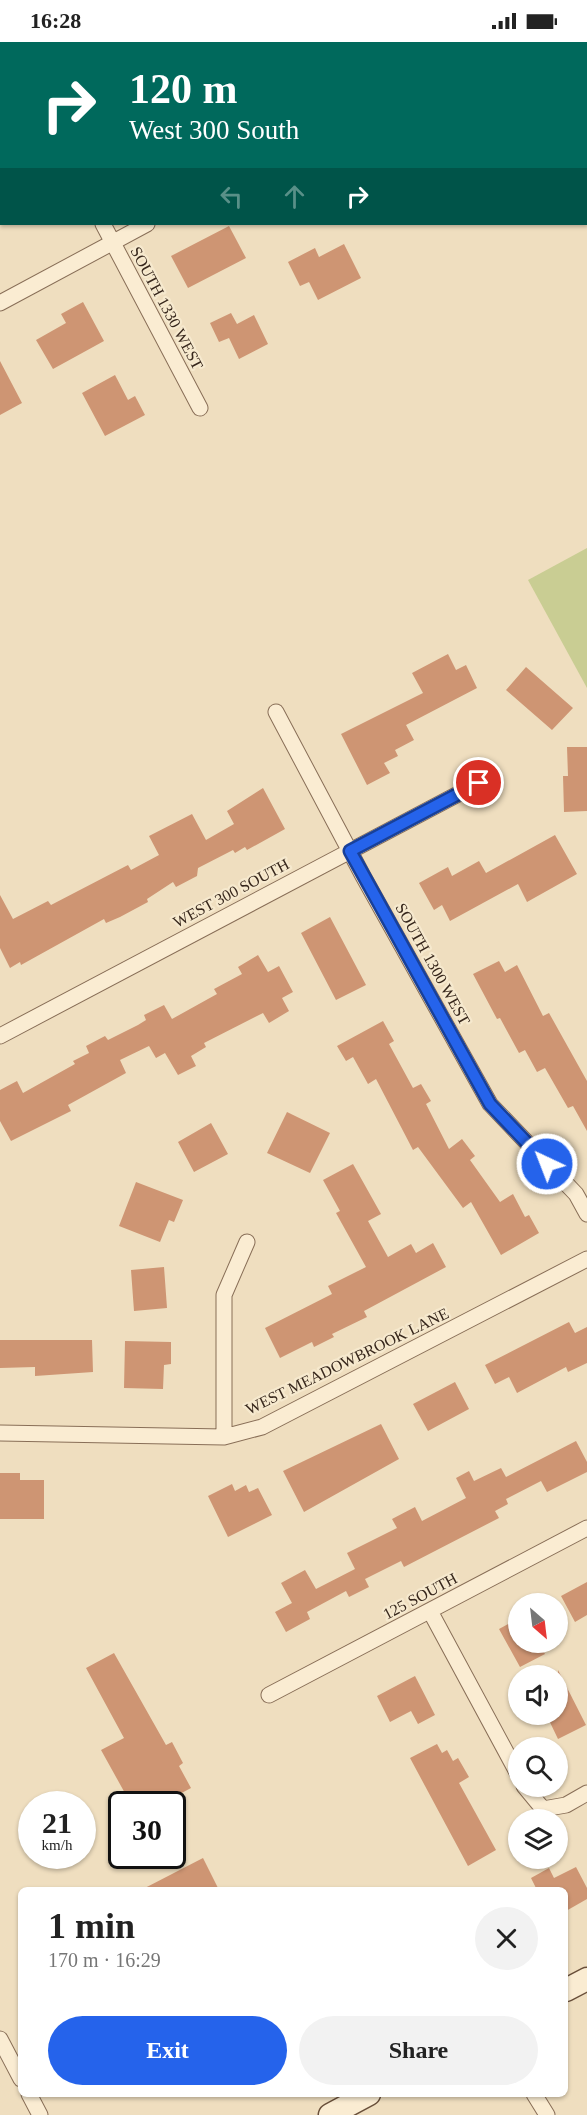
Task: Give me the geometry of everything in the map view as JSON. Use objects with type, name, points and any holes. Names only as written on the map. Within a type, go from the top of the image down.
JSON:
[{"type":"main road","points":[[568,1989],[587,1979]]},
{"type":"main road","points":[[330,2115],[363,2097]]},
{"type":"street","name":"SOUTH 1330 WEST","points":[[104,225],[200,408]]},
{"type":"street","points":[[0,303],[145,225]]},
{"type":"street","name":"SOUTH 1300 WEST","points":[[276,712],[490,1104],[576,1194],[587,1214]]},
{"type":"street","name":"WEST 300 SOUTH","points":[[0,1036],[479,783]]},
{"type":"street","points":[[224,1437],[224,1295],[247,1242]]},
{"type":"street","name":"WEST MEADOWBROOK LANE","points":[[0,1433],[224,1437],[262,1427],[587,1259]]},
{"type":"street","name":"125 SOUTH","points":[[269,1695],[587,1528]]},
{"type":"street","points":[[430,1611],[508,1756]]},
{"type":"street","points":[[533,1797],[543,1809],[566,1805],[587,1793]]},
{"type":"street","points":[[0,2038],[18,2073]]},
{"type":"street","points":[[31,2097],[40,2115]]},
{"type":"street","points":[[536,2097],[547,2115]]},
{"type":"green space","points":[[587,548],[587,688],[528,580]]},
{"type":"building","points":[[229,226],[246,258],[188,288],[171,256]]},
{"type":"building","points":[[344,244],[361,278],[318,300],[309,282],[300,286],[288,262],[315,248],[319,257]]},
{"type":"building","points":[[83,302],[104,341],[53,369],[36,340],[66,323],[61,314]]},
{"type":"building","points":[[231,313],[237,324],[254,315],[268,344],[239,359],[229,338],[219,342],[210,323]]},
{"type":"building","points":[[0,361],[22,403],[0,415]]},
{"type":"building","points":[[115,375],[128,400],[135,396],[145,415],[105,436],[82,393]]},
{"type":"building","points":[[448,654],[456,670],[466,665],[477,688],[406,725],[414,740],[395,750],[398,756],[384,763],[390,773],[367,785],[341,734],[423,693],[412,673]]},
{"type":"building","points":[[526,667],[573,708],[552,730],[506,690]]},
{"type":"building","points":[[567,747],[587,747],[587,811],[564,812],[563,776],[568,776]]},
{"type":"building","points":[[263,788],[285,829],[247,850],[245,847],[235,853],[233,850],[198,868],[197,876],[176,887],[173,882],[147,899],[148,902],[120,917],[106,923],[104,919],[21,965],[20,962],[10,968],[0,948],[0,895],[13,919],[48,901],[51,905],[128,865],[131,870],[159,855],[149,836],[192,814],[206,840],[234,824],[227,811]]},
{"type":"building","points":[[555,835],[577,874],[527,902],[518,884],[450,921],[442,905],[434,910],[419,883],[448,867],[452,876],[479,861],[486,873]]},
{"type":"building","points":[[330,917],[366,985],[336,1000],[301,933]]},
{"type":"building","points":[[258,955],[268,972],[279,966],[293,992],[282,998],[289,1011],[269,1023],[263,1013],[204,1043],[206,1047],[191,1056],[196,1066],[178,1075],[165,1053],[156,1058],[149,1046],[120,1060],[126,1073],[68,1105],[71,1111],[11,1141],[0,1121],[0,1090],[17,1081],[23,1093],[75,1064],[73,1061],[89,1053],[86,1046],[105,1036],[108,1040],[138,1025],[146,1020],[144,1015],[164,1005],[172,1019],[217,994],[214,989],[242,974],[238,967]]},
{"type":"building","points":[[499,961],[505,972],[517,965],[543,1016],[549,1013],[587,1081],[587,1131],[573,1106],[568,1108],[545,1068],[537,1072],[525,1050],[519,1053],[500,1018],[497,1019],[473,974]]},
{"type":"building","points":[[383,1021],[394,1041],[389,1044],[413,1088],[421,1084],[431,1101],[426,1104],[449,1149],[462,1139],[475,1156],[470,1160],[500,1202],[513,1194],[525,1217],[529,1215],[539,1233],[501,1255],[471,1202],[463,1208],[418,1147],[413,1150],[376,1079],[368,1084],[353,1057],[346,1061],[337,1046]]},
{"type":"building","points":[[287,1112],[330,1133],[310,1173],[267,1153]]},
{"type":"building","points":[[211,1123],[228,1154],[194,1172],[178,1142]]},
{"type":"building","points":[[353,1164],[381,1214],[368,1221],[388,1257],[411,1244],[416,1253],[433,1243],[446,1267],[364,1311],[367,1317],[332,1334],[334,1337],[314,1347],[312,1342],[280,1358],[265,1328],[332,1294],[328,1286],[366,1267],[336,1213],[340,1211],[323,1180]]},
{"type":"building","points":[[136,1182],[183,1200],[174,1222],[169,1220],[160,1242],[119,1226]]},
{"type":"building","points":[[164,1267],[167,1308],[134,1311],[131,1270]]},
{"type":"building","points":[[569,1322],[575,1333],[587,1327],[587,1363],[568,1372],[566,1367],[517,1393],[509,1377],[495,1384],[485,1365]]},
{"type":"building","points":[[0,1340],[92,1340],[93,1372],[35,1376],[35,1367],[0,1368]]},
{"type":"building","points":[[125,1341],[171,1342],[171,1364],[164,1365],[163,1389],[124,1388]]},
{"type":"building","points":[[455,1382],[469,1409],[428,1431],[413,1404]]},
{"type":"building","points":[[381,1424],[399,1459],[304,1512],[283,1471]]},
{"type":"building","points":[[576,1441],[587,1462],[587,1472],[547,1492],[541,1481],[506,1499],[508,1504],[495,1511],[499,1518],[404,1567],[401,1561],[365,1579],[369,1587],[349,1597],[346,1591],[307,1612],[310,1619],[286,1632],[275,1612],[292,1603],[281,1583],[305,1570],[316,1589],[355,1569],[347,1553],[397,1528],[392,1519],[415,1507],[422,1521],[466,1498],[456,1478],[469,1471],[474,1481],[501,1468],[506,1477]]},
{"type":"building","points":[[0,1473],[20,1473],[20,1480],[44,1480],[44,1519],[0,1519]]},
{"type":"building","points":[[232,1484],[235,1491],[246,1485],[249,1492],[258,1488],[272,1515],[228,1537],[208,1496]]},
{"type":"building","points":[[587,1582],[587,1615],[575,1622],[568,1609],[567,1593]]},
{"type":"building","points":[[508,1624],[508,1645],[499,1629]]},
{"type":"building","points":[[114,1653],[166,1745],[172,1742],[183,1763],[179,1766],[191,1788],[185,1791],[124,1791],[101,1750],[124,1738],[86,1668]]},
{"type":"building","points":[[512,1653],[545,1654],[524,1665],[519,1665]]},
{"type":"building","points":[[415,1676],[435,1715],[418,1724],[411,1711],[390,1722],[377,1696]]},
{"type":"building","points":[[568,1690],[586,1725],[562,1737],[557,1737],[551,1725],[568,1725]]},
{"type":"building","points":[[437,1744],[442,1753],[447,1750],[453,1761],[458,1758],[469,1777],[459,1783],[496,1850],[468,1866],[410,1758]]},
{"type":"building","points":[[203,1858],[218,1887],[147,1887],[182,1869],[186,1869],[186,1867]]},
{"type":"building","points":[[576,1867],[587,1888],[587,1899],[568,1910],[568,1887],[536,1887],[531,1878],[550,1869],[554,1878]]},
{"type":"route","points":[[479,783],[350,851],[490,1104],[547,1164]]}]
